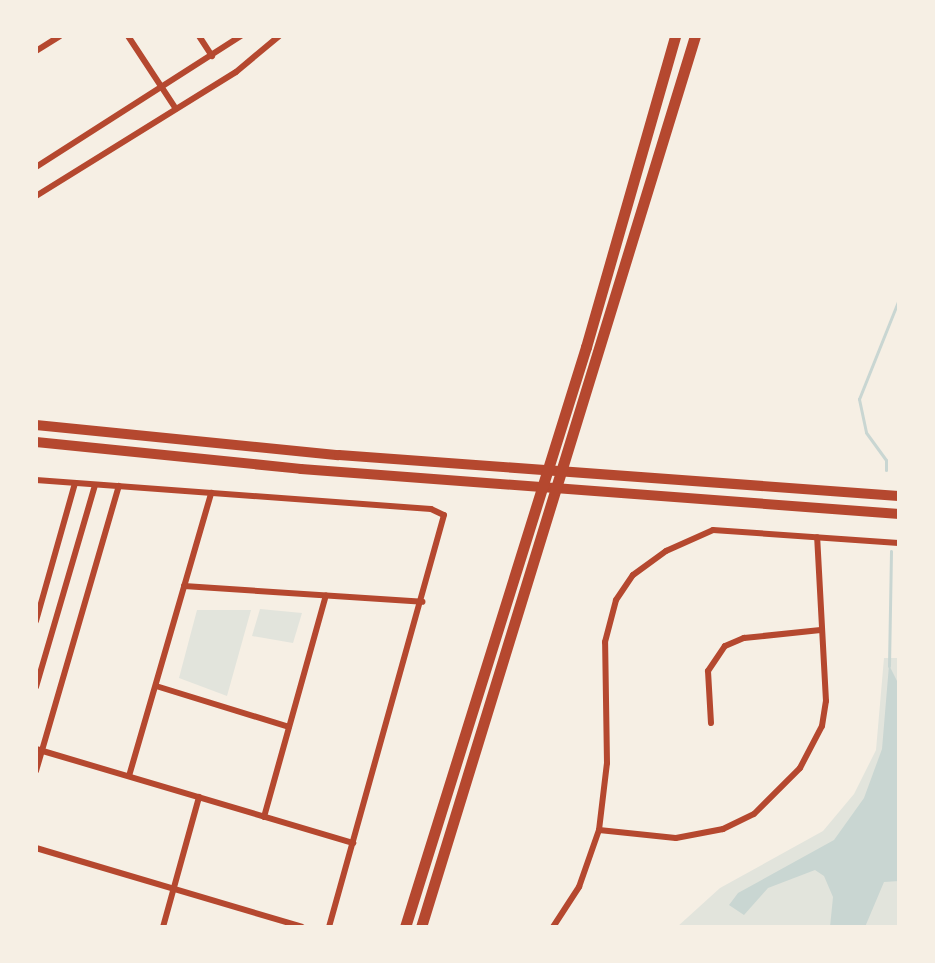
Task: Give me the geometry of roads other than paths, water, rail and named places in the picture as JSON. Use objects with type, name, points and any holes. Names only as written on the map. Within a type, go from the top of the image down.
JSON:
[{"type":"highway","points":[[405,927],[675,36]]},
{"type":"highway","points":[[421,927],[697,36]]},
{"type":"highway","points":[[36,425],[339,455],[899,496]]},
{"type":"highway","points":[[36,442],[301,469],[899,514]]},
{"type":"street","points":[[36,51],[60,36]]},
{"type":"street","points":[[128,36],[176,109]]},
{"type":"street","points":[[199,36],[212,56]]},
{"type":"street","points":[[37,165],[241,36]]},
{"type":"street","points":[[36,196],[236,72],[279,36]]},
{"type":"street","points":[[36,480],[431,509],[444,515],[329,927]]},
{"type":"street","points":[[36,621],[75,483]]},
{"type":"street","points":[[36,687],[95,485]]},
{"type":"street","points":[[36,771],[39,750],[119,486]]},
{"type":"street","points":[[129,776],[211,493]]},
{"type":"street","points":[[553,927],[579,887],[599,830],[607,763],[605,642],[616,600],[633,575],[676,545],[713,530],[899,543]]},
{"type":"street","points":[[599,830],[688,838],[754,814],[800,768],[822,726],[817,537]]},
{"type":"street","points":[[184,586],[422,602]]},
{"type":"street","points":[[264,817],[326,595]]},
{"type":"street","points":[[711,723],[708,671],[725,646],[744,638],[821,630]]},
{"type":"street","points":[[156,686],[289,727]]},
{"type":"street","points":[[39,750],[353,843]]},
{"type":"street","points":[[163,927],[199,797]]},
{"type":"street","points":[[36,848],[302,927]]},
{"type":"waterway","points":[[886,470],[886,460],[866,432],[859,399],[899,299]]},
{"type":"waterway","points":[[889,666],[891,551]]}]
